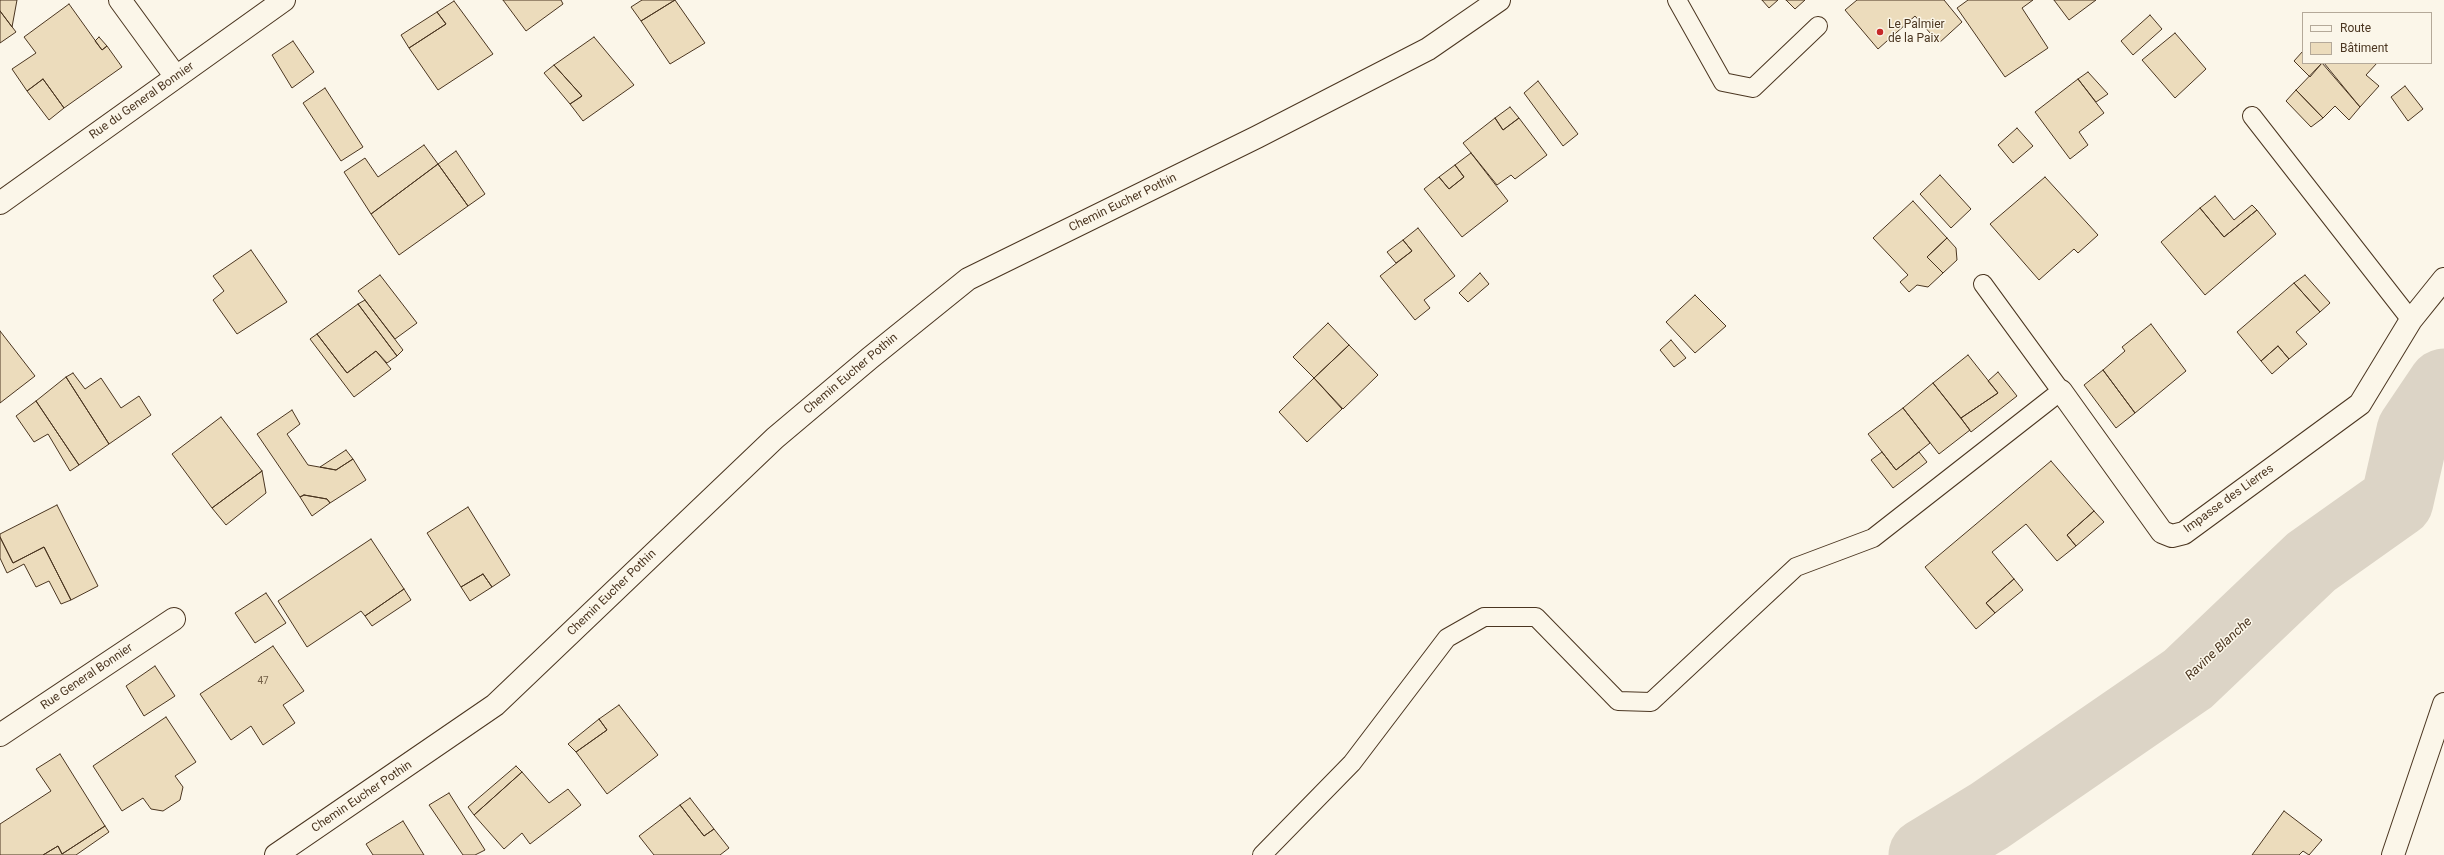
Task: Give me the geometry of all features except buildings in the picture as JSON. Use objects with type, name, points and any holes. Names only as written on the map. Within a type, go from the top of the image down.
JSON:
[{"type":"street","points":[[120,0],[176,78]]},
{"type":"street","name":"Rue du General Bonnier","points":[[0,203],[284,0]]},
{"type":"street","name":"Chemin Eucher Pothin","points":[[276,855],[495,705],[775,438],[968,279],[1257,137],[1428,49],[1499,0]]},
{"type":"street","name":"Impasse des Lierres","points":[[2060,391],[2162,532],[2172,536],[2184,533],[2360,404],[2411,320],[2444,280]]},
{"type":"street","name":"Rue General Bonnier","points":[[0,735],[174,620]]},
{"type":"street","points":[[2393,855],[2444,704]]},
{"type":"lane","points":[[1677,0],[1723,82],[1753,88],[1818,26]]},
{"type":"lane","points":[[2252,116],[2411,320]]},
{"type":"lane","name":"Impasse des Lierres","points":[[1983,284],[2060,391]]},
{"type":"lane","points":[[1262,855],[1352,763],[1447,638],[1484,617],[1536,617],[1618,701],[1650,702],[1796,567],[1873,538],[2060,391]]},
{"type":"waterway","name":"Ravine Blanche","points":[[1925,855],[1989,816],[2188,679],[2311,562],[2397,501],[2413,431],[2444,385]]},
{"type":"place","name":"Le Palmier de la Paix","points":[[1880,32]]}]
